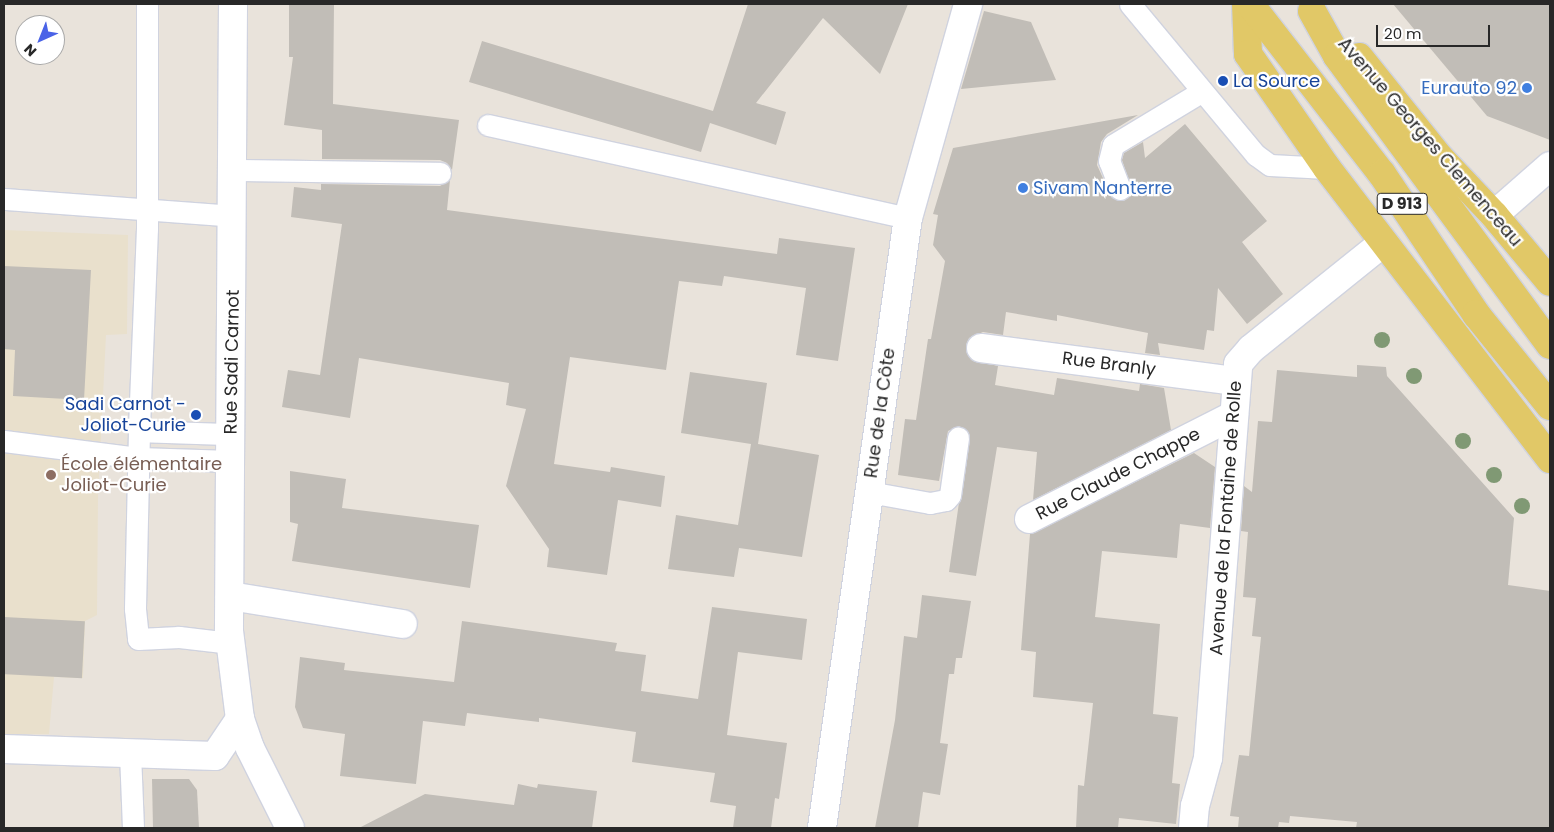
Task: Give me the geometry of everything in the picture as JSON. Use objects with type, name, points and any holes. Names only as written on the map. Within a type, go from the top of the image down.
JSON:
[{"type":"main road","name":"D 913","points":[[1248,4],[1248,54],[1327,168],[1494,390],[1550,459]]},
{"type":"main road","name":"D 913","points":[[1248,4],[1382,174],[1476,314],[1550,406]]},
{"type":"main road","name":"D 913","points":[[1309,8],[1337,56],[1550,345]]},
{"type":"main road","name":"Avenue Georges Clemenceau","points":[[1309,8],[1352,48],[1440,158],[1494,215],[1550,282]]},
{"type":"main road","points":[[1476,314],[1494,390]]},
{"type":"street","name":"Rue Sadi Carnot","points":[[233,4],[234,216],[230,643],[240,719],[250,748],[290,828]]},
{"type":"street","name":"Rue de la Côte","points":[[822,828],[908,218],[968,4]]},
{"type":"street","points":[[1494,215],[1550,166]]},
{"type":"street","name":"Avenue de la Fontaine de Rolle","points":[[1193,828],[1195,806],[1208,758],[1238,364],[1251,349],[1383,243]]},
{"type":"street","name":"Rue Branly","points":[[982,348],[1236,381]]},
{"type":"street","name":"Rue Claude Chappe","points":[[1028,519],[1234,415]]},
{"type":"street","points":[[230,596],[403,624]]},
{"type":"street","points":[[4,749],[215,756],[240,719]]},
{"type":"lane","points":[[147,4],[147,210],[138,458],[135,609],[138,639],[179,637],[230,643]]},
{"type":"lane","points":[[1130,4],[1245,145],[1270,164],[1327,168]]},
{"type":"lane","points":[[1120,189],[1109,161],[1113,145],[1201,92]]},
{"type":"lane","points":[[488,125],[908,218]]},
{"type":"lane","points":[[233,170],[440,173]]},
{"type":"lane","points":[[4,199],[234,216]]},
{"type":"lane","points":[[139,431],[231,434]]},
{"type":"lane","points":[[869,492],[930,503],[946,500],[950,495],[958,438]]},
{"type":"lane","points":[[4,441],[138,458],[231,461]]},
{"type":"lane","points":[[130,753],[133,828]]},
{"type":"shaded area","name":"École élémentaire Joliot-Curie","points":[[4,230],[128,235],[127,334],[106,335],[98,496],[97,615],[85,621],[83,678],[54,677],[49,734],[4,734]]},
{"type":"building","points":[[289,4],[334,4],[333,104],[459,120],[452,170],[447,163],[440,160],[322,159],[322,130],[284,125],[293,57],[289,57]]},
{"type":"building","points":[[748,4],[908,4],[880,74],[823,18],[756,103],[786,112],[776,145],[710,123],[701,152],[469,82],[482,41],[713,111]]},
{"type":"building","points":[[1393,4],[1550,4],[1550,140],[1487,116]]},
{"type":"building","points":[[984,11],[1031,22],[1056,80],[961,89]]},
{"type":"building","points":[[1138,115],[1107,134],[1101,142],[1097,165],[1112,198],[1124,201],[1132,191],[1122,160],[1124,153],[1143,142],[1145,158],[1185,124],[1267,221],[1242,242],[1283,294],[1247,324],[1218,288],[1214,331],[1207,330],[1204,350],[1158,343],[1160,355],[1145,353],[1148,333],[1057,315],[1057,321],[1006,312],[1003,335],[983,332],[969,338],[966,346],[971,360],[998,366],[995,385],[1054,395],[1057,378],[1139,391],[1140,384],[1164,388],[1171,430],[1033,500],[1037,452],[997,447],[976,576],[949,572],[969,433],[959,426],[948,431],[939,481],[898,475],[905,419],[916,420],[928,339],[931,339],[945,261],[933,245],[938,215],[933,214],[953,148]]},
{"type":"building","points":[[450,180],[447,210],[777,254],[779,238],[855,248],[838,361],[796,355],[806,288],[724,276],[722,286],[679,281],[666,370],[570,357],[554,464],[610,472],[611,467],[665,476],[661,507],[618,500],[607,575],[547,567],[549,549],[506,486],[526,409],[506,405],[509,383],[359,358],[350,418],[282,407],[288,370],[320,375],[342,224],[291,217],[294,187],[321,190],[321,184],[440,186]]},
{"type":"building","points":[[4,266],[91,270],[84,400],[13,396],[15,350],[4,349]]},
{"type":"building","points":[[1357,365],[1386,367],[1387,376],[1514,518],[1508,585],[1550,591],[1550,828],[1356,828],[1357,822],[1290,816],[1289,823],[1279,822],[1278,828],[1238,828],[1239,817],[1230,816],[1239,755],[1249,756],[1261,637],[1252,636],[1256,598],[1243,597],[1248,532],[1241,531],[1244,486],[1252,492],[1258,421],[1272,422],[1277,370],[1357,377]]},
{"type":"building","points":[[690,372],[767,383],[758,444],[819,455],[802,557],[739,548],[734,577],[668,569],[676,515],[738,525],[751,444],[681,433]]},
{"type":"building","points":[[1194,453],[1215,467],[1210,528],[1180,524],[1177,558],[1102,551],[1095,617],[1160,624],[1153,714],[1178,717],[1172,783],[1180,784],[1176,824],[1119,818],[1118,828],[1076,828],[1078,785],[1084,786],[1093,703],[1033,697],[1036,652],[1021,650],[1030,534]]},
{"type":"building","points":[[290,471],[346,479],[342,508],[479,525],[470,588],[292,561],[298,524],[290,522]]},
{"type":"building","points":[[922,595],[971,601],[962,658],[956,658],[954,674],[949,674],[940,743],[948,744],[940,795],[923,792],[918,828],[875,828],[895,720],[904,636],[917,638]]},
{"type":"building","points":[[712,607],[807,619],[802,660],[738,652],[727,735],[787,743],[779,799],[775,798],[771,828],[733,828],[736,806],[710,802],[715,773],[632,762],[636,732],[539,718],[539,722],[467,713],[465,726],[423,721],[416,784],[340,776],[345,734],[303,728],[295,707],[300,657],[345,663],[344,670],[454,682],[462,621],[617,643],[615,651],[646,655],[641,691],[698,699]]},
{"type":"building","points":[[4,617],[85,621],[82,678],[4,674]]},
{"type":"building","points":[[152,779],[189,779],[197,790],[199,828],[153,828]]},
{"type":"building","points":[[518,784],[537,788],[538,784],[597,791],[592,828],[359,828],[425,794],[514,805]]},
{"type":"place","name":"La Source","points":[[1223,81]]},
{"type":"place","name":"Eurauto 92","points":[[1527,88]]},
{"type":"place","name":"Sivam Nanterre","points":[[1023,188]]},
{"type":"place","name":"Sadi Carnot - Joliot-Curie","points":[[196,415]]},
{"type":"place","name":"École élémentaire Joliot-Curie","points":[[51,475]]}]
